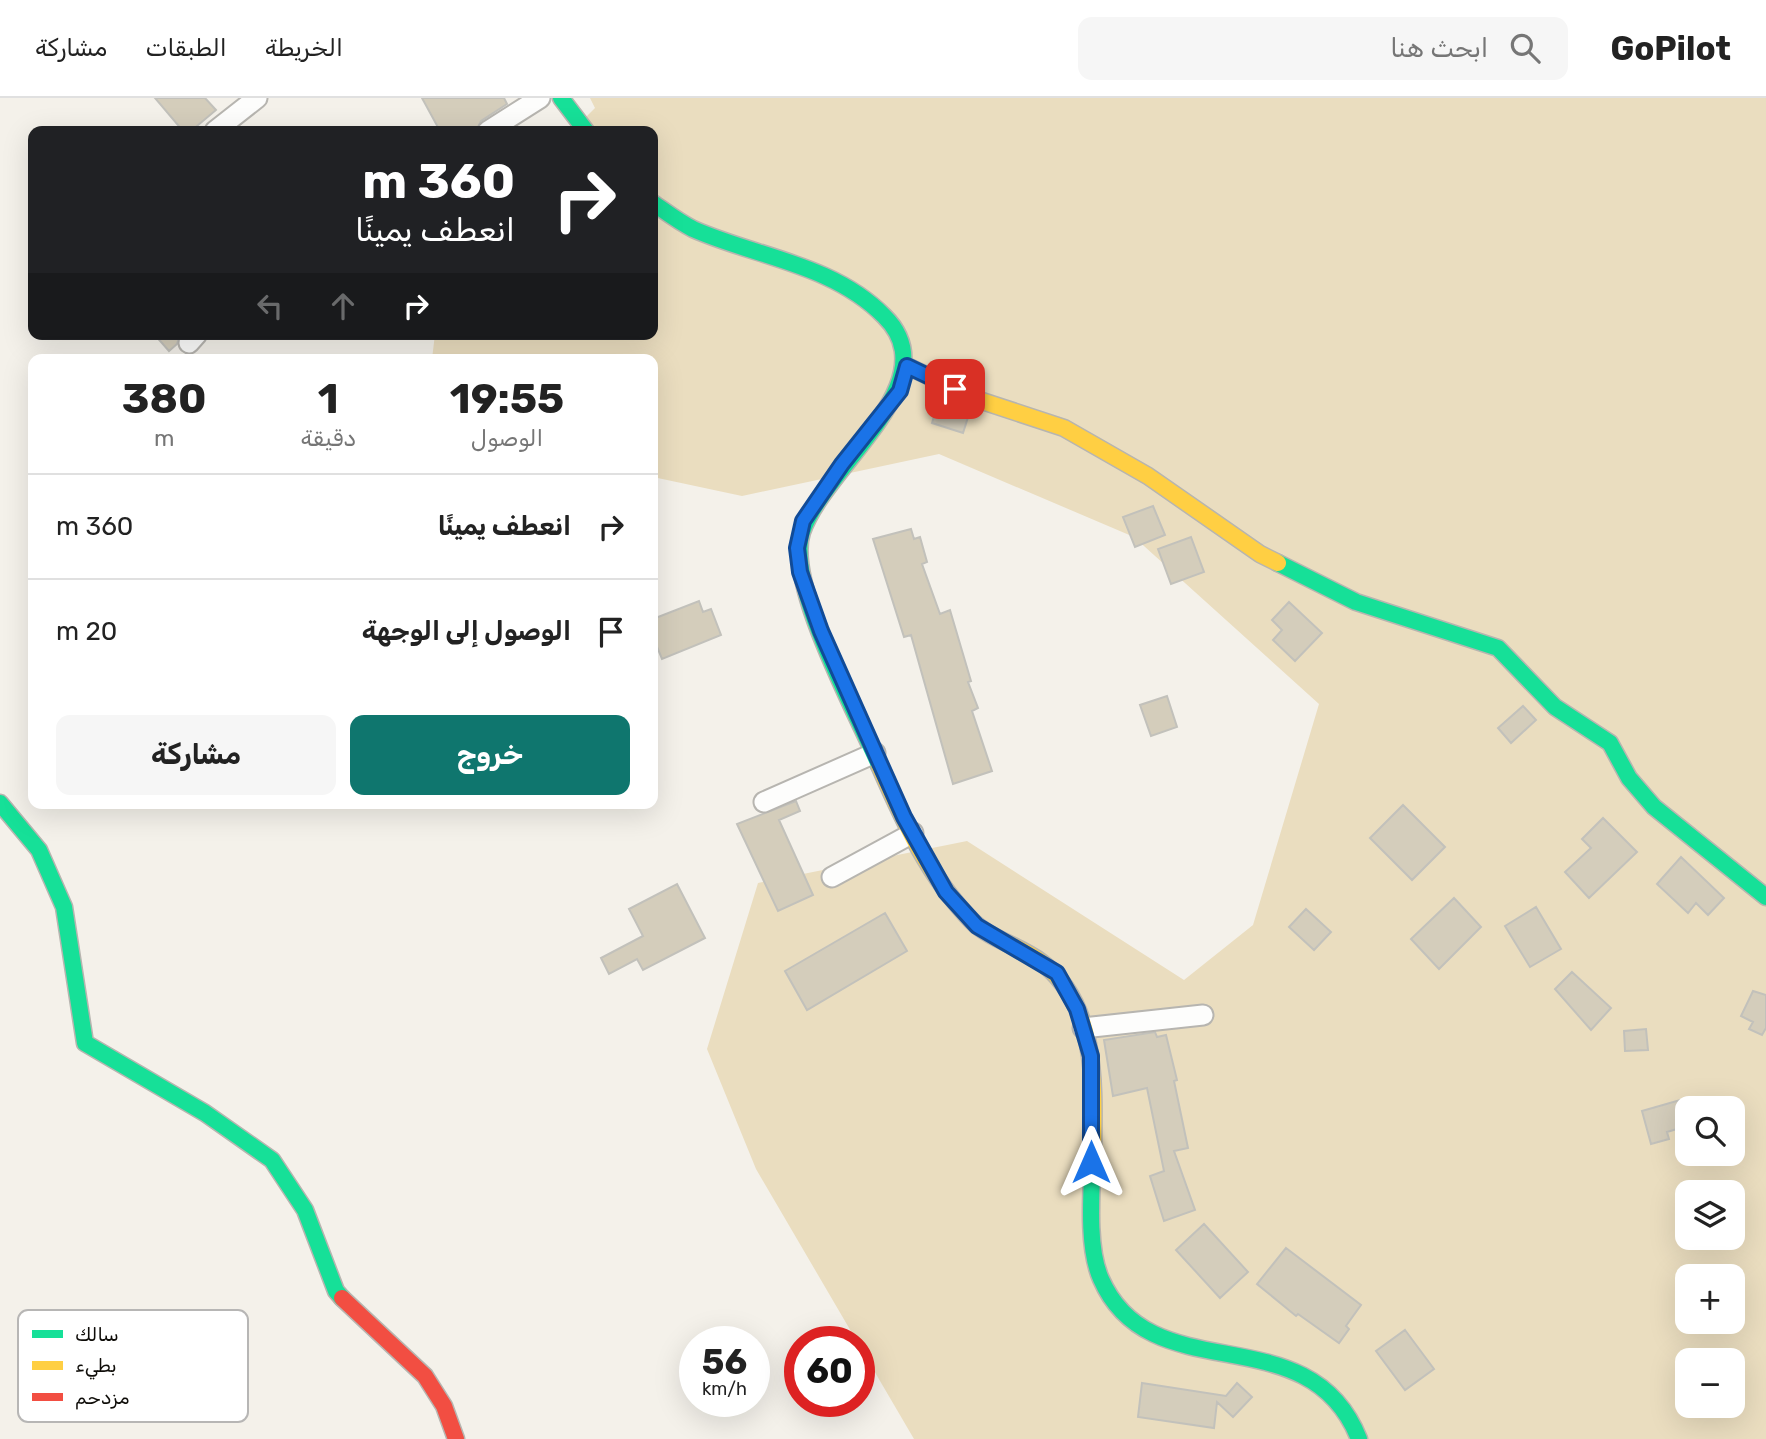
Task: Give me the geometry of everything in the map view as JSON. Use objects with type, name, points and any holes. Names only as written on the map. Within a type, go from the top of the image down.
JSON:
[{"type":"street","points":[[221,126],[257,98]]},
{"type":"street","points":[[496,126],[540,98]]},
{"type":"street","points":[[561,98],[582,126]]},
{"type":"street","points":[[658,206],[692,229],[814,270],[862,298],[895,330],[902,341],[907,366],[900,391],[842,464],[803,521],[797,548],[800,572],[821,631],[876,753],[913,833],[946,892],[977,926],[1057,973],[1077,1009],[1091,1056],[1091,1188],[1095,1257],[1111,1300],[1126,1317],[1145,1331],[1193,1350],[1281,1365],[1305,1375],[1327,1390],[1345,1409],[1359,1439]]},
{"type":"street","points":[[907,366],[979,400],[1064,428],[1147,476],[1259,554],[1356,602],[1498,648],[1555,707],[1610,743],[1629,778],[1654,807],[1766,897]]},
{"type":"street","points":[[764,802],[876,753]]},
{"type":"street","points":[[0,803],[39,850],[64,907],[81,1035],[85,1043],[99,1054],[205,1112],[272,1160],[305,1210],[336,1290],[351,1309],[373,1325],[425,1376],[444,1406],[456,1439]]},
{"type":"street","points":[[832,877],[913,833]]},
{"type":"street","points":[[1083,1028],[1203,1015]]},
{"type":"shaded area","points":[[590,98],[1766,98],[1766,1439],[914,1439],[875,1372],[875,1326],[848,1326],[756,1169],[707,1049],[758,883],[967,841],[1184,980],[1253,925],[1319,704],[1134,537],[939,454],[742,496],[658,478],[658,354],[433,354],[434,340],[658,340],[658,126],[577,126],[595,108]]},
{"type":"building","points":[[155,98],[205,98],[216,110],[197,126],[179,126]]},
{"type":"building","points":[[422,98],[504,98],[507,104],[481,121],[478,126],[437,126]]},
{"type":"building","points":[[159,340],[178,340],[169,351]]},
{"type":"building","points":[[938,403],[969,414],[963,433],[932,423]]},
{"type":"building","points":[[1153,506],[1165,535],[1135,547],[1123,517]]},
{"type":"building","points":[[911,529],[914,539],[920,537],[927,562],[922,564],[940,614],[950,610],[971,681],[968,682],[978,708],[972,711],[992,771],[953,784],[911,635],[904,637],[873,539]]},
{"type":"building","points":[[1191,537],[1204,572],[1171,584],[1158,549]]},
{"type":"building","points":[[699,601],[703,612],[711,609],[721,635],[662,659],[658,649],[658,617]]},
{"type":"building","points":[[1289,602],[1322,633],[1295,661],[1273,640],[1282,630],[1272,620]]},
{"type":"building","points":[[1167,696],[1177,727],[1151,736],[1140,705]]},
{"type":"building","points":[[1523,706],[1536,720],[1511,743],[1498,728]]},
{"type":"building","points":[[796,801],[800,811],[779,820],[813,895],[778,911],[737,824]]},
{"type":"building","points":[[1403,805],[1445,847],[1412,880],[1370,838]]},
{"type":"building","points":[[1603,818],[1637,852],[1589,898],[1565,872],[1591,848],[1582,839]]},
{"type":"building","points":[[1681,857],[1724,898],[1708,915],[1696,903],[1688,913],[1657,884]]},
{"type":"building","points":[[677,884],[705,938],[643,970],[637,959],[609,974],[601,958],[643,936],[629,909]]},
{"type":"building","points":[[1454,898],[1481,927],[1439,969],[1411,939]]},
{"type":"building","points":[[1536,907],[1561,949],[1530,967],[1505,926]]},
{"type":"building","points":[[1306,909],[1331,932],[1314,950],[1289,927]]},
{"type":"building","points":[[885,913],[907,951],[807,1010],[785,971]]},
{"type":"building","points":[[1572,972],[1611,1008],[1591,1030],[1555,989]]},
{"type":"building","points":[[1753,991],[1766,995],[1766,1028],[1762,1035],[1749,1029],[1753,1022],[1741,1016]]},
{"type":"building","points":[[1646,1029],[1648,1050],[1625,1051],[1624,1031]]},
{"type":"building","points":[[1155,1032],[1157,1037],[1166,1035],[1177,1080],[1174,1081],[1188,1148],[1174,1151],[1195,1210],[1164,1221],[1150,1176],[1164,1171],[1147,1088],[1113,1096],[1104,1040]]},
{"type":"building","points":[[1675,1101],[1675,1130],[1667,1132],[1669,1139],[1651,1144],[1642,1111]]},
{"type":"building","points":[[1204,1224],[1248,1272],[1220,1298],[1176,1250]]},
{"type":"building","points":[[1286,1248],[1361,1305],[1346,1326],[1349,1329],[1339,1343],[1298,1314],[1296,1316],[1257,1284]]},
{"type":"building","points":[[1405,1330],[1434,1369],[1405,1390],[1376,1351]]},
{"type":"building","points":[[1142,1383],[1226,1396],[1237,1383],[1252,1397],[1233,1417],[1217,1402],[1214,1428],[1138,1417]]},
{"type":"traffic: fast","points":[[561,98],[582,126]]},
{"type":"traffic: fast","points":[[658,206],[693,229],[842,284],[864,298],[884,316],[901,341],[903,368],[894,396],[877,424],[815,506],[802,532],[800,555],[804,583],[813,614],[840,682],[879,765]]},
{"type":"traffic: fast","points":[[1278,563],[1356,602],[1498,648],[1555,707],[1610,743],[1629,778],[1654,807],[1766,897]]},
{"type":"traffic: fast","points":[[0,803],[39,850],[64,907],[85,1043],[205,1113],[272,1160],[305,1210],[336,1291],[342,1298]]},
{"type":"traffic: fast","points":[[1093,1151],[1091,1216],[1096,1266],[1101,1279],[1124,1314],[1155,1335],[1191,1347],[1269,1363],[1305,1377],[1336,1400],[1359,1439]]},
{"type":"traffic: slow","points":[[907,366],[979,400],[1064,428],[1148,476],[1260,554],[1278,563]]},
{"type":"traffic: slow","points":[[879,765],[918,847],[957,904],[979,927],[1041,962],[1060,980],[1073,1000],[1083,1023],[1089,1048],[1093,1151]]},
{"type":"traffic: jam","points":[[342,1298],[425,1376],[444,1406],[456,1439]]},
{"type":"route","points":[[955,389],[907,366],[900,391],[842,464],[803,521],[797,548],[800,572],[821,631],[904,817],[946,892],[977,926],[1021,949],[1057,973],[1077,1009],[1091,1056],[1091,1162]]}]
